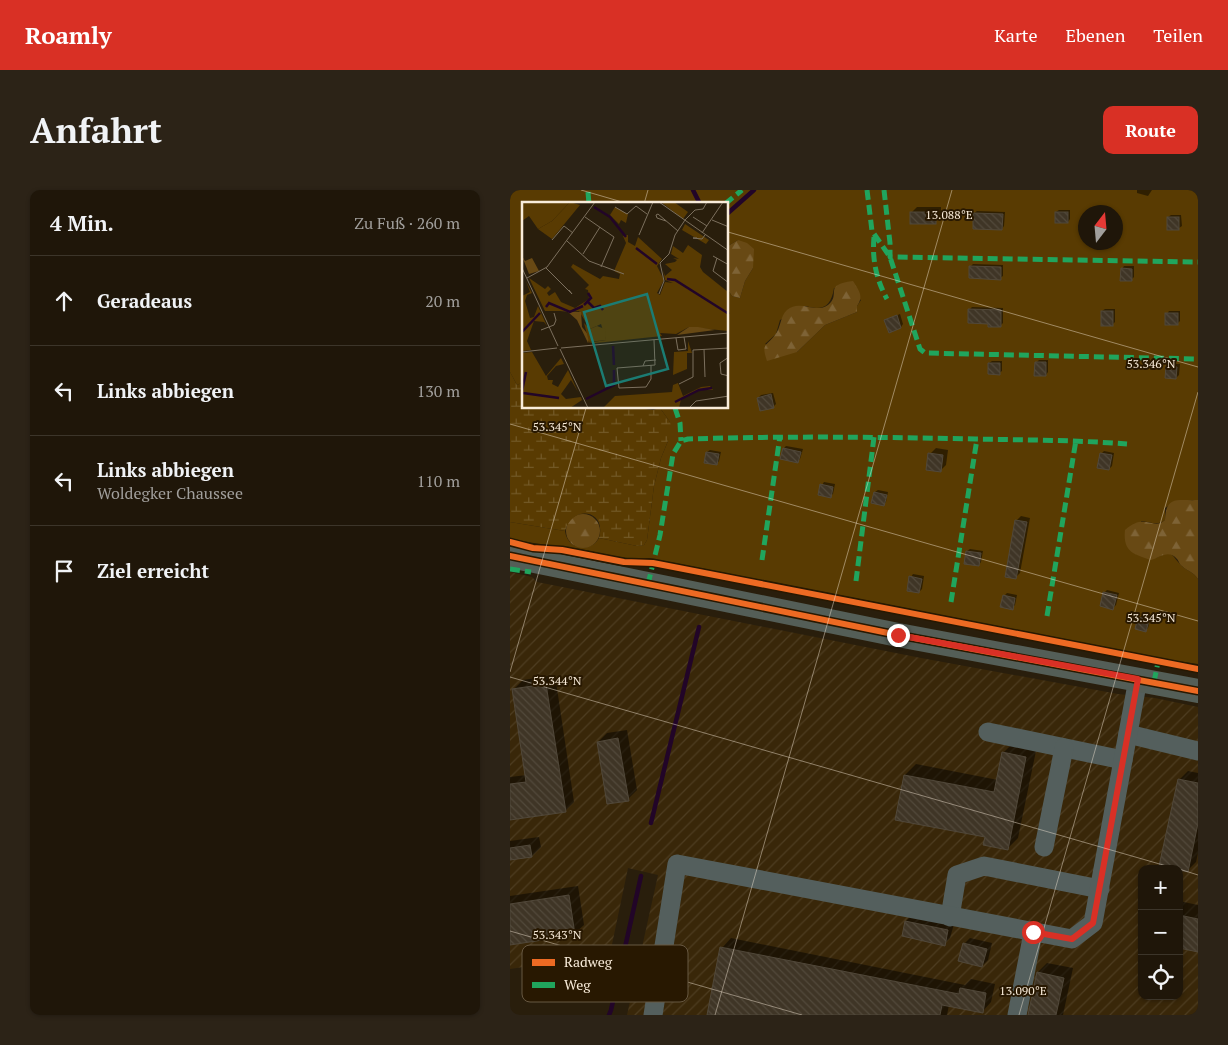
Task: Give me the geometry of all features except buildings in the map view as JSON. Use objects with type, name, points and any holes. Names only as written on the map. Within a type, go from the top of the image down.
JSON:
[{"type":"main road","points":[[510,556],[898,635],[1198,691]]},
{"type":"lane","points":[[664,945],[677,864],[1072,939],[1093,923],[1138,679]]},
{"type":"lane","points":[[988,732],[1123,760]]},
{"type":"lane","points":[[1128,734],[1198,751]]},
{"type":"lane","points":[[1044,847],[1064,748]]},
{"type":"lane","points":[[950,917],[957,875],[984,866],[1100,889]]},
{"type":"lane","points":[[1017,1015],[1033,932]]},
{"type":"lane","points":[[653,1015],[655,1002]]},
{"type":"shaded area","points":[[510,572],[532,577],[537,582],[921,658],[1198,707],[1198,1015],[627,1015],[630,1002],[688,1002],[688,945],[642,945],[658,875],[628,868],[612,945],[522,945],[522,967],[510,969]]},
{"type":"green space","points":[[510,190],[1198,190],[1198,500],[1176,501],[1165,508],[1165,520],[1163,522],[1141,521],[1156,558],[1172,554],[1182,566],[1198,579],[1198,664],[649,558],[623,558],[510,538],[510,522],[565,531],[570,542],[579,547],[585,548],[590,546],[599,538],[637,546],[644,545],[647,540],[654,486],[661,458],[668,441],[670,422],[661,409],[729,409],[729,292],[732,296],[740,298],[745,281],[753,268],[738,240],[729,245],[729,202],[522,202],[522,383],[517,385],[510,372]],"holes":[[[834,288],[861,300],[857,306],[857,312],[825,325],[797,352],[765,344],[776,334],[780,320],[805,306],[817,308],[825,306],[831,300]]]},
{"type":"green space","points":[[738,240],[747,243],[754,249],[753,268],[745,281],[740,298],[732,296],[729,292],[729,245]]},
{"type":"green space","points":[[853,281],[860,296],[857,312],[825,325],[797,352],[767,361],[764,351],[765,346],[777,332],[783,315],[787,310],[797,306],[818,308],[828,305],[832,301],[835,287]]},
{"type":"green space","points":[[510,372],[517,385],[522,383],[522,409],[661,409],[670,422],[672,431],[661,458],[654,486],[647,540],[644,545],[637,546],[599,538],[600,529],[598,521],[594,516],[588,514],[581,514],[575,517],[569,522],[565,531],[510,522]]},
{"type":"green space","points":[[1179,500],[1198,500],[1198,579],[1181,565],[1174,556],[1168,554],[1151,560],[1139,556],[1127,547],[1125,530],[1132,525],[1138,522],[1161,523],[1165,520],[1170,503]]},
{"type":"green space","points":[[583,514],[590,515],[595,519],[599,524],[599,538],[595,543],[590,547],[583,548],[576,547],[571,543],[567,538],[566,531],[567,524],[571,519],[576,515]]},
{"type":"waterway","points":[[693,190],[699,202]]},
{"type":"waterway","points":[[729,212],[754,190]]},
{"type":"waterway","points":[[651,823],[699,627]]},
{"type":"waterway","points":[[626,945],[641,876]]},
{"type":"waterway","points":[[609,1015],[613,1002]]},
{"type":"marked path","points":[[727,202],[742,190]]},
{"type":"marked path","points":[[867,190],[872,231],[890,257],[920,349],[925,353],[1198,359]]},
{"type":"marked path","points":[[884,190],[890,257],[1198,262]]},
{"type":"marked path","points":[[588,192],[589,202]]},
{"type":"marked path","points":[[874,237],[876,269],[887,299]]},
{"type":"marked path","points":[[675,409],[680,423],[681,441]]},
{"type":"marked path","points":[[762,560],[780,436]]},
{"type":"marked path","points":[[648,584],[660,535],[673,454],[681,441],[688,439],[724,438],[868,437],[1051,440],[1127,444]]},
{"type":"marked path","points":[[856,581],[874,437]]},
{"type":"marked path","points":[[951,602],[977,439]]},
{"type":"marked path","points":[[1047,616],[1076,440]]},
{"type":"marked path","points":[[510,569],[531,572]]},
{"type":"marked path","points":[[1154,682],[1158,662]]},
{"type":"cycle path","points":[[510,542],[533,548],[562,550],[624,562],[653,563],[1198,669]]},
{"type":"cycle path","points":[[510,556],[898,635],[1198,691]]},
{"type":"route","points":[[898,635],[1138,679],[1093,923],[1072,939],[1033,932]]}]
